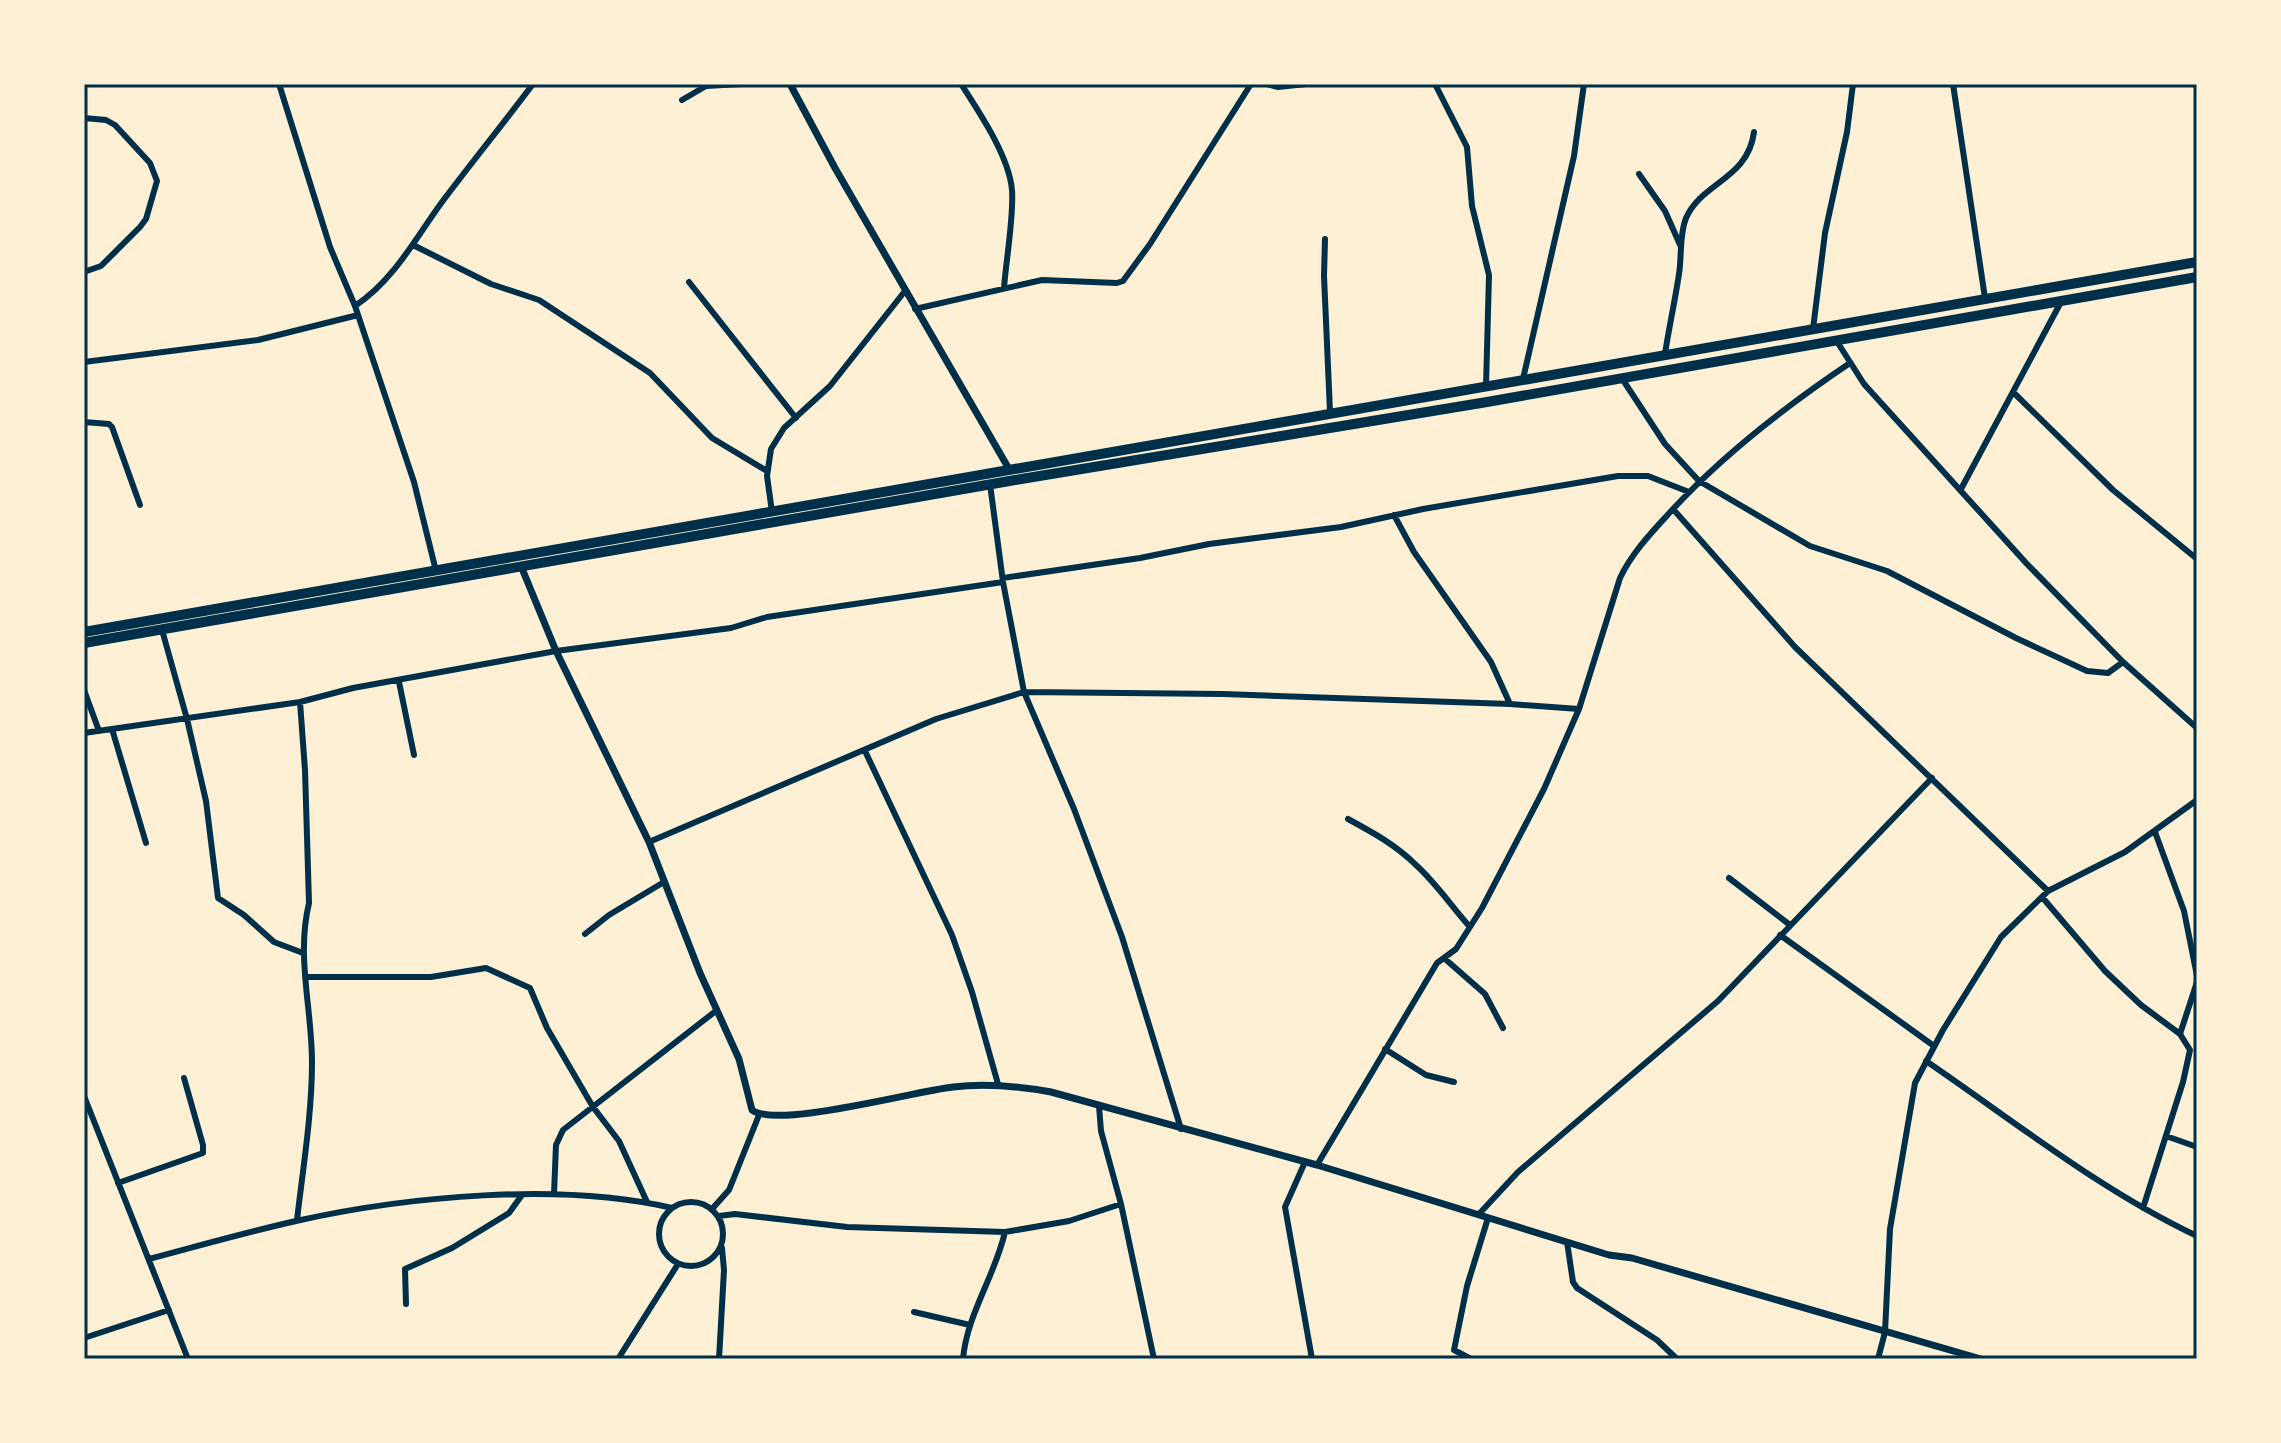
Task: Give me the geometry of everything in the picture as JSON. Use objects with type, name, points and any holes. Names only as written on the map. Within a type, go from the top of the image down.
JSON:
[{"type":"highway","points":[[84,632],[521,566],[1009,469],[2197,262]]},
{"type":"highway","points":[[84,643],[772,517],[990,484],[2197,277]]},
{"type":"street","points":[[279,84],[330,247],[355,306],[414,482],[436,577]]},
{"type":"street","points":[[355,306],[381,286],[533,84]]},
{"type":"street","points":[[682,100],[706,86],[741,84]]},
{"type":"street","points":[[790,84],[915,309],[1009,469]]},
{"type":"street","points":[[961,84],[1007,168],[1012,190],[1004,288]]},
{"type":"street","points":[[915,309],[1042,280],[1123,281],[1150,244],[1251,84]]},
{"type":"street","points":[[1267,84],[1278,87],[1306,84]]},
{"type":"street","points":[[1435,84],[1467,147],[1472,206],[1489,275],[1486,386]]},
{"type":"street","points":[[1523,379],[1574,156],[1584,84]]},
{"type":"street","points":[[1813,329],[1825,233],[1847,132],[1853,84]]},
{"type":"street","points":[[1953,84],[1985,298]]},
{"type":"street","points":[[84,118],[106,120],[115,125],[150,163],[157,173],[157,181],[146,219],[140,227],[101,266],[84,272]]},
{"type":"street","points":[[1665,354],[1686,219],[1693,207],[1743,162],[1752,146],[1754,132]]},
{"type":"street","points":[[1639,174],[1665,211],[1682,248]]},
{"type":"street","points":[[1325,239],[1330,412]]},
{"type":"street","points":[[413,245],[491,284],[527,294],[552,309],[650,373],[712,438],[767,471]]},
{"type":"street","points":[[689,282],[796,418]]},
{"type":"street","points":[[772,517],[767,471],[771,449],[784,428],[830,386],[905,291]]},
{"type":"street","points":[[1961,489],[2062,301]]},
{"type":"street","points":[[84,362],[258,340],[358,315]]},
{"type":"street","points":[[1836,340],[1864,384],[2027,564],[2123,662],[2197,728]]},
{"type":"street","points":[[1317,1165],[1437,963],[1456,949],[1470,927],[1528,823],[1579,709],[1620,578],[1642,542],[1699,481],[1784,409],[1850,363]]},
{"type":"street","points":[[1621,377],[1665,444],[1699,481],[1810,546],[1887,571],[2087,671],[2108,673],[2123,662]]},
{"type":"street","points":[[2013,392],[2104,482],[2197,559]]},
{"type":"street","points":[[84,422],[109,424],[112,427],[140,505]]},
{"type":"street","points":[[84,733],[300,702],[353,688],[556,651],[731,628],[767,617],[1140,558],[1209,544],[1341,527],[1569,483],[1618,476],[1648,476],[1689,492]]},
{"type":"street","points":[[990,484],[1003,580],[1024,692],[1074,809],[1122,937],[1181,1129]]},
{"type":"street","points":[[1673,509],[1795,647],[1932,778],[2045,894],[2105,971],[2141,1005],[2180,1034],[2191,1053],[2143,1208]]},
{"type":"street","points":[[1394,515],[1414,552],[1491,662],[1510,704]]},
{"type":"street","points":[[521,566],[556,651],[649,842],[739,1059],[752,1110],[759,1115],[819,1112],[953,1087],[998,1084],[1051,1092],[1317,1165],[1567,1242],[1981,1359]]},
{"type":"street","points":[[162,630],[206,801],[218,898],[244,915],[274,942],[303,953]]},
{"type":"street","points":[[399,682],[414,755]]},
{"type":"street","points":[[84,690],[99,731]]},
{"type":"street","points":[[649,842],[936,719],[1024,692],[1223,694],[1579,709]]},
{"type":"street","points":[[297,1220],[312,1058],[303,953],[304,922],[309,903],[300,702]]},
{"type":"street","points":[[112,729],[146,843]]},
{"type":"street","points":[[865,751],[952,935],[998,1084]]},
{"type":"street","points":[[1471,1359],[1454,1350],[1484,1216],[1518,1172],[1718,1001],[1932,778]]},
{"type":"street","points":[[1878,1359],[1885,1332],[1890,1229],[1915,1083],[1934,1046],[2001,937],[2045,894],[2110,860],[2155,832],[2197,800]]},
{"type":"street","points":[[1348,819],[1384,839],[1411,860],[1470,927]]},
{"type":"street","points":[[2155,832],[2184,911],[2197,976]]},
{"type":"street","points":[[1729,878],[1790,925]]},
{"type":"street","points":[[585,934],[609,915],[664,882]]},
{"type":"street","points":[[1780,935],[1934,1046]]},
{"type":"street","points":[[1444,958],[1485,994],[1503,1028]]},
{"type":"street","points":[[305,977],[431,977],[474,969],[498,972],[533,991],[547,1028],[593,1107],[619,1141],[647,1202]]},
{"type":"street","points":[[2180,1034],[2197,982]]},
{"type":"street","points":[[554,1194],[558,1137],[717,1010]]},
{"type":"street","points":[[1385,1049],[1426,1075],[1454,1082]]},
{"type":"street","points":[[1926,1061],[2143,1208],[2197,1236]]},
{"type":"street","points":[[118,1183],[203,1153],[184,1078]]},
{"type":"street","points":[[84,1096],[188,1359]]},
{"type":"street","points":[[1099,1106],[1101,1131],[1121,1204],[1154,1359]]},
{"type":"street","points":[[712,1209],[729,1190],[759,1115]]},
{"type":"street","points":[[2166,1136],[2197,1147]]},
{"type":"street","points":[[1305,1162],[1285,1207],[1312,1359]]},
{"type":"street","points":[[149,1259],[297,1220],[394,1204],[554,1194],[647,1202],[672,1208]]},
{"type":"street","points":[[406,1304],[405,1269],[452,1248],[509,1213],[522,1195]]},
{"type":"street","points":[[719,1359],[724,1270],[722,1223],[712,1209],[688,1202],[672,1208],[662,1221],[658,1238],[664,1253],[678,1264],[703,1265],[722,1248]]},
{"type":"street","points":[[719,1216],[735,1214],[847,1227],[1005,1232],[1069,1221],[1121,1204]]},
{"type":"street","points":[[963,1359],[970,1325],[999,1259],[1005,1232]]},
{"type":"street","points":[[1567,1242],[1573,1282],[1577,1288],[1657,1340],[1677,1359]]},
{"type":"street","points":[[618,1359],[678,1264]]},
{"type":"street","points":[[84,1338],[169,1310]]},
{"type":"street","points":[[914,1312],[970,1325]]}]
